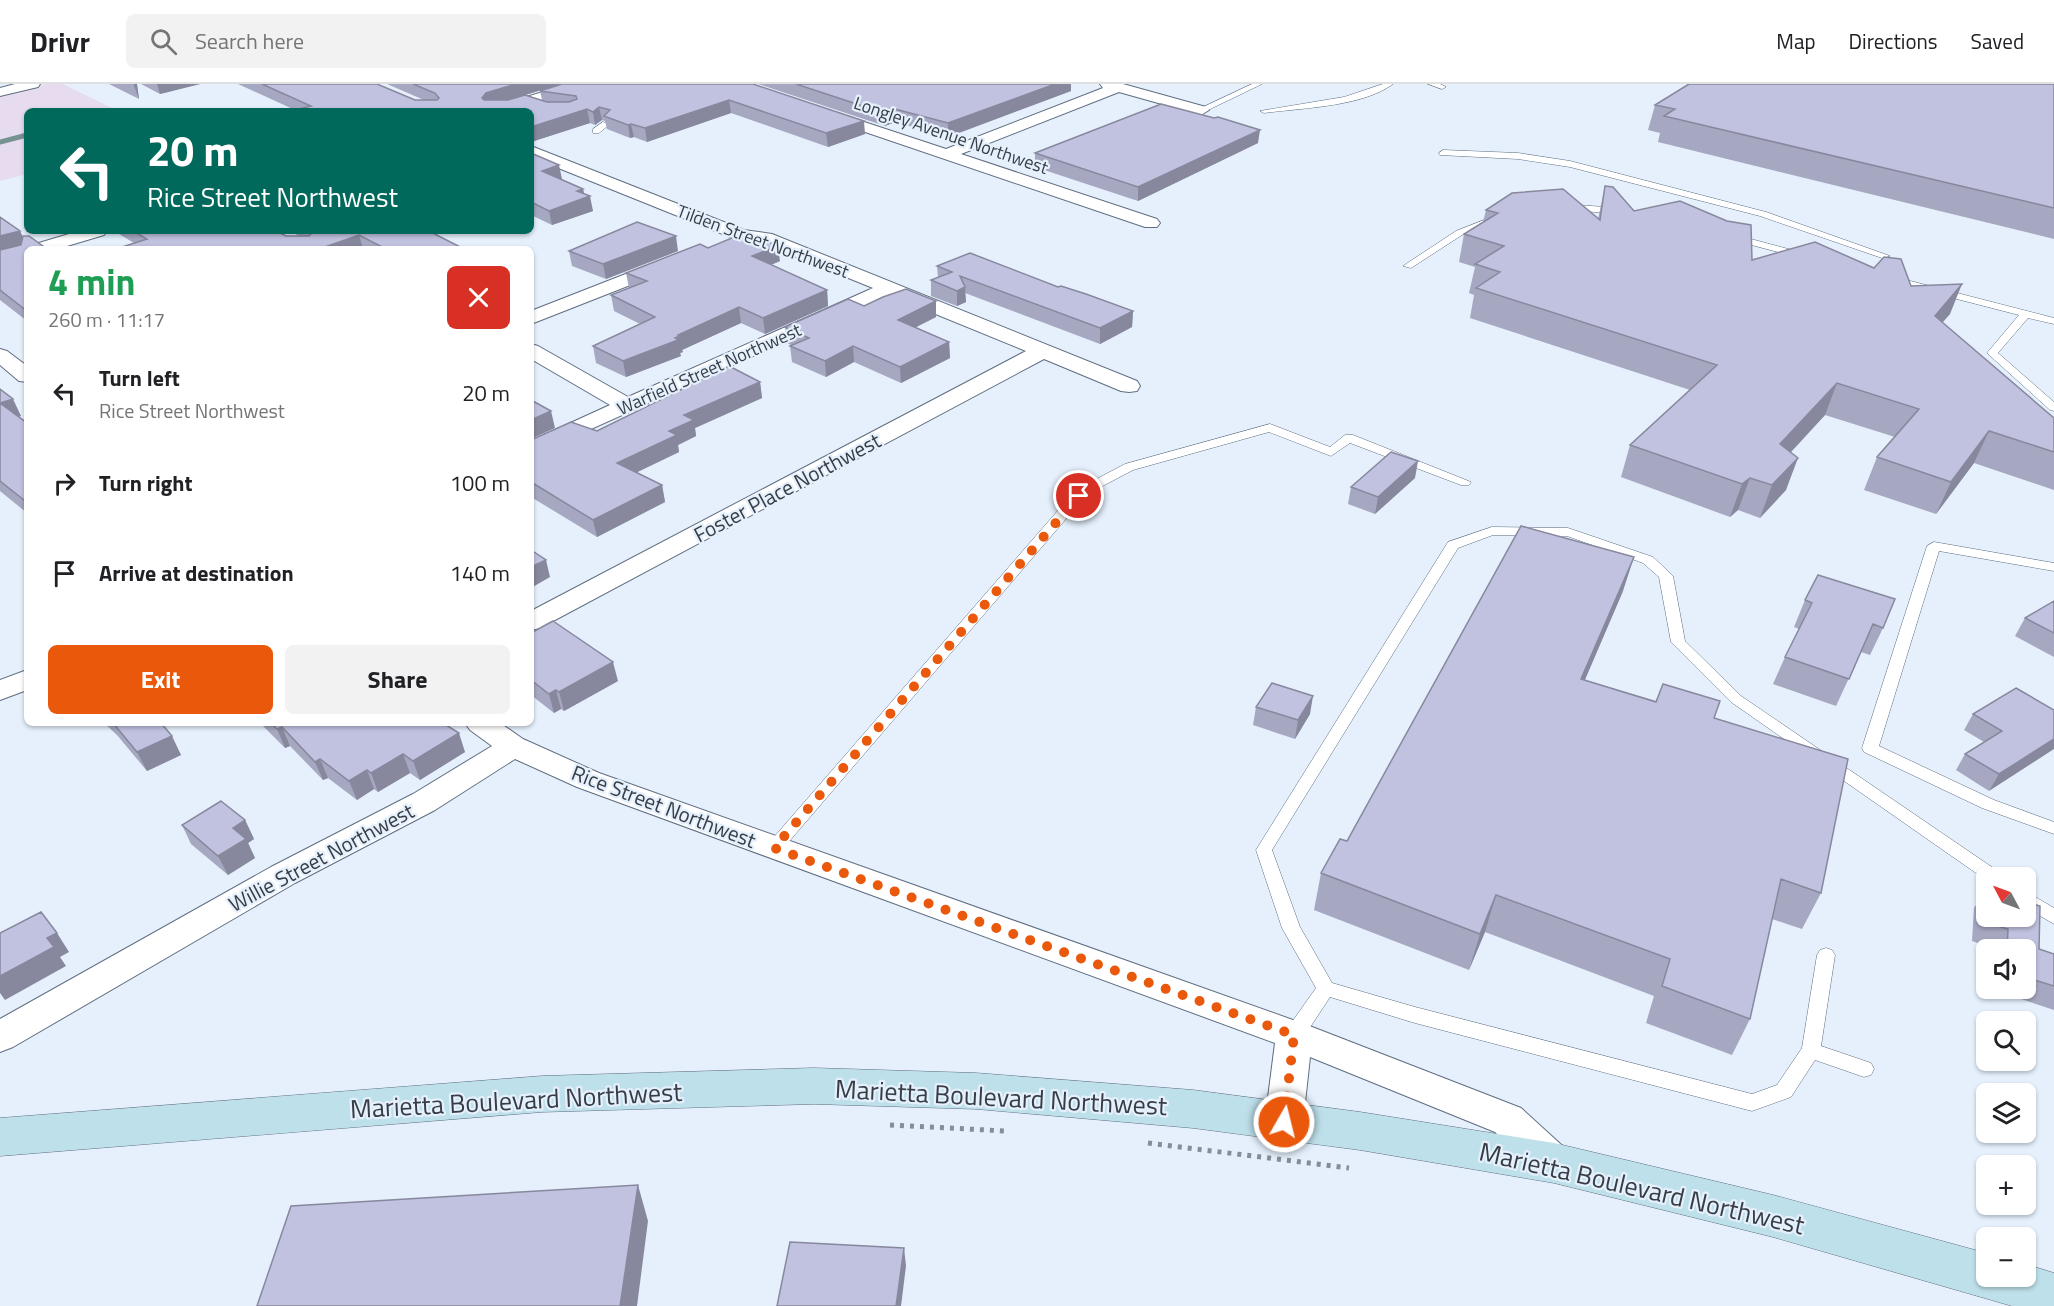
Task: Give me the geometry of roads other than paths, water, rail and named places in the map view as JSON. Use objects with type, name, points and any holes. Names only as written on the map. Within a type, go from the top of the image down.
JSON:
[{"type":"main road","name":"Marietta Boulevard Northwest","points":[[0,1137],[542,1094],[814,1086],[976,1091],[1193,1109],[1554,1163],[1773,1216],[1976,1273]]},
{"type":"main road","name":"Marietta Boulevard Northwest","points":[[2024,1287],[2054,1296]]},
{"type":"street","points":[[4,88],[33,84]]},
{"type":"street","points":[[510,108],[531,104],[584,84]]},
{"type":"street","points":[[946,154],[1113,86],[1201,110]]},
{"type":"street","name":"Longley Avenue Northwest","points":[[814,110],[1151,224]]},
{"type":"street","name":"Tilden Street Northwest","points":[[534,152],[741,235],[766,238],[1129,386]]},
{"type":"street","points":[[48,246],[88,234]]},
{"type":"street","points":[[719,244],[741,235]]},
{"type":"street","points":[[534,317],[686,257]]},
{"type":"street","name":"Warfield Street Northwest","points":[[534,448],[887,289]]},
{"type":"street","name":"Foster Place Northwest","points":[[534,620],[1043,351]]},
{"type":"street","points":[[534,352],[627,406]]},
{"type":"street","points":[[0,355],[24,374]]},
{"type":"street","points":[[0,692],[24,680]]},
{"type":"street","name":"Rice Street Northwest","points":[[484,726],[513,746],[588,780],[1294,1035],[1508,1120],[1554,1163]]},
{"type":"street","name":"Willie Street Northwest","points":[[0,1037],[283,875],[424,802],[513,746]]},
{"type":"street","points":[[1284,1122],[1294,1035]]},
{"type":"lane","points":[[1264,111],[1337,101],[1380,89],[1389,84]]},
{"type":"lane","points":[[1432,84],[1442,87]]},
{"type":"lane","points":[[1201,110],[1252,85]]},
{"type":"lane","points":[[596,131],[606,124]]},
{"type":"lane","points":[[1443,153],[1518,156],[1570,164],[1763,214],[1886,256]]},
{"type":"lane","points":[[1552,207],[1576,206],[1632,213]]},
{"type":"lane","points":[[1408,266],[1459,233],[1512,213]]},
{"type":"lane","points":[[1720,234],[1811,258]]},
{"type":"lane","points":[[1879,276],[2054,321]]},
{"type":"lane","points":[[2026,314],[1992,353],[2054,408]]},
{"type":"lane","points":[[774,848],[1079,496],[1110,476],[1129,467],[1270,428],[1330,452],[1349,438],[1465,482]]},
{"type":"lane","points":[[1826,955],[1811,1050],[1784,1091],[1752,1103],[1415,1015],[1326,988],[1291,928],[1264,850],[1453,545],[1492,531],[1568,532],[1648,560],[1666,576],[1678,642],[1736,699],[1980,867]]},
{"type":"lane","points":[[2054,567],[1934,546],[1870,748],[1988,804],[2054,828]]},
{"type":"lane","points":[[2036,905],[2054,917]]},
{"type":"lane","points":[[1294,1035],[1310,1016],[1326,988]]},
{"type":"lane","points":[[1811,1050],[1864,1069]]},
{"type":"waterway","points":[[0,142],[24,136]]}]
